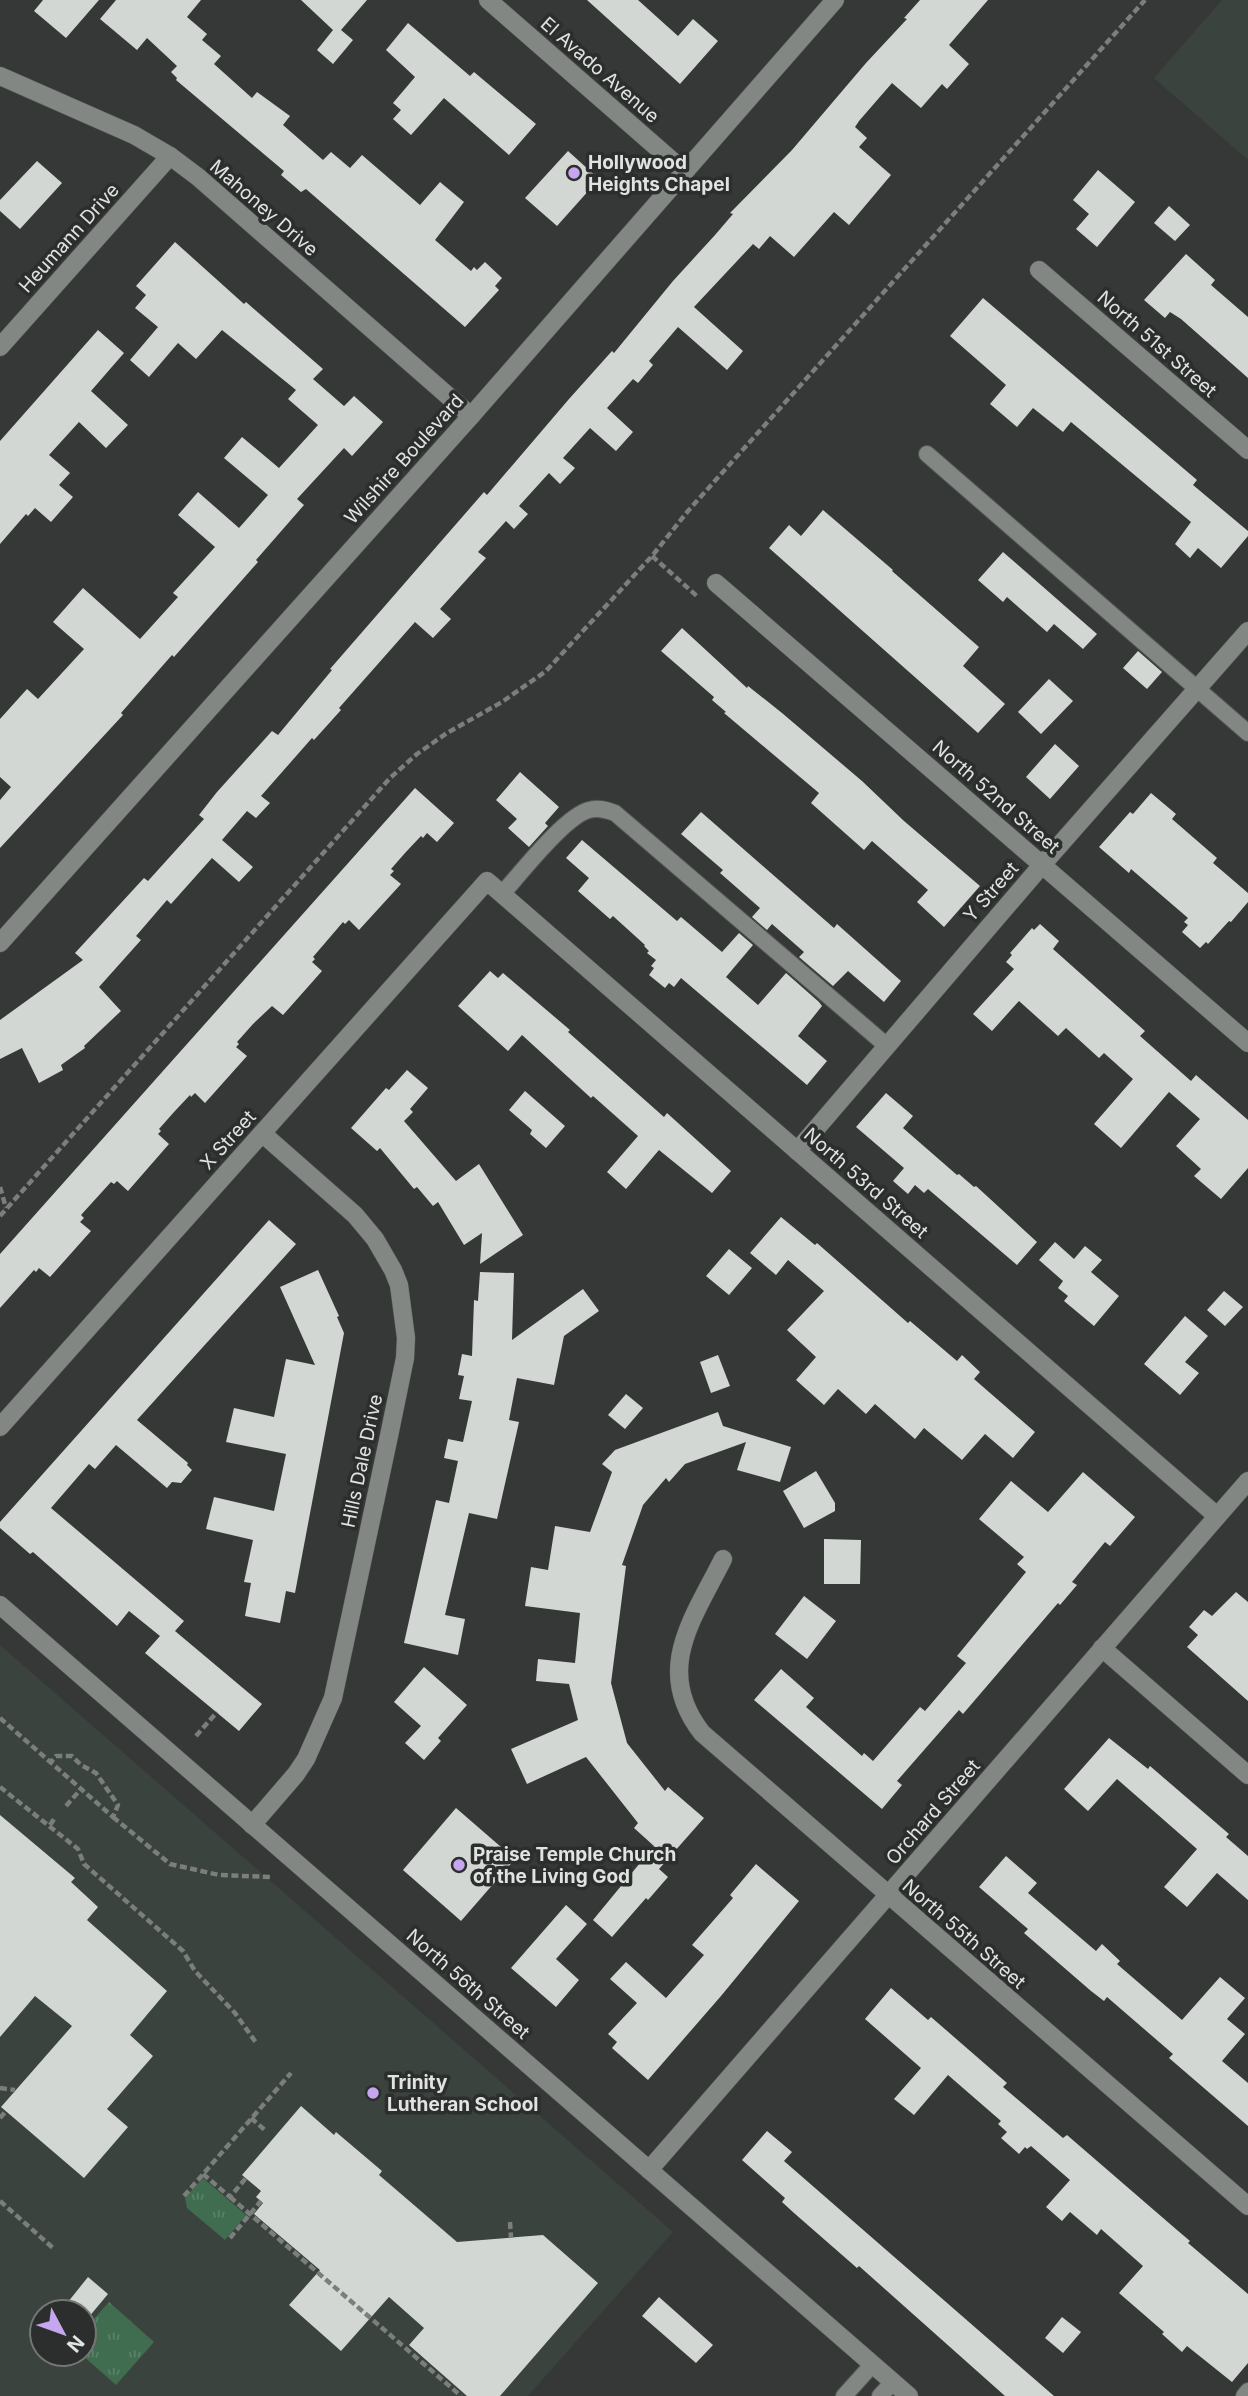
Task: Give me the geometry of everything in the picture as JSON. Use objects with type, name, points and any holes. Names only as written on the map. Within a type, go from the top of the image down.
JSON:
[{"type":"street","name":"El Avado Avenue","points":[[488,0],[685,172]]},
{"type":"street","name":"Wilshire Boulevard","points":[[0,943],[471,416],[835,0]]},
{"type":"street","name":"Mahoney Drive","points":[[0,76],[134,135],[170,156],[198,177],[471,416]]},
{"type":"street","name":"Heumann Drive","points":[[0,347],[170,156]]},
{"type":"street","name":"North 51st Street","points":[[1040,270],[1248,450]]},
{"type":"street","name":"North 52nd Street","points":[[716,583],[1248,1043]]},
{"type":"street","name":"Y Street","points":[[797,1151],[1042,865],[1248,631]]},
{"type":"street","name":"North 53rd Street","points":[[487,881],[1217,1516]]},
{"type":"street","name":"X Street","points":[[0,1427],[487,881]]},
{"type":"street","name":"Hills Dale Drive","points":[[252,1825],[296,1774],[314,1744],[332,1698],[389,1436],[406,1338],[399,1285],[375,1239],[355,1215],[263,1134]]},
{"type":"street","name":"Orchard Street","points":[[649,2170],[1248,1481]]},
{"type":"street","name":"North 55th Street","points":[[723,1559],[682,1644],[678,1662],[678,1676],[685,1708],[708,1738],[1248,2206]]},
{"type":"street","name":"North 56th Street","points":[[0,1605],[909,2396]]},
{"type":"street","points":[[1102,1648],[1248,1774]]},
{"type":"lane","points":[[927,454],[1248,733]]},
{"type":"lane","points":[[502,894],[564,825],[587,810],[602,809],[615,813],[887,1046]]},
{"type":"lane","points":[[844,2396],[872,2365]]},
{"type":"lane","points":[[880,2396],[893,2382]]},
{"type":"lane","points":[[1244,2396],[1248,2391]]},
{"type":"path","points":[[0,1216],[390,778],[417,754],[447,733],[502,702],[546,671],[652,556],[688,511],[1145,0]]},
{"type":"path","points":[[652,556],[706,604]]},
{"type":"path","points":[[0,1187],[6,1209]]},
{"type":"path","points":[[196,1736],[216,1712]]},
{"type":"path","points":[[0,1718],[170,1864],[219,1875],[270,1877]]},
{"type":"path","points":[[51,1762],[56,1756],[72,1756],[81,1765],[96,1773],[118,1805],[113,1817]]},
{"type":"path","points":[[0,1787],[78,1849],[84,1864],[183,1951],[195,1971],[235,2013],[257,2045]]},
{"type":"path","points":[[66,1805],[81,1788]]},
{"type":"path","points":[[50,1825],[54,1819]]},
{"type":"path","points":[[184,2196],[291,2073]]},
{"type":"path","points":[[0,2088],[15,2090]]},
{"type":"path","points":[[0,2118],[6,2111]]},
{"type":"path","points":[[251,2118],[266,2131]]},
{"type":"path","points":[[203,2174],[461,2396]]},
{"type":"path","points":[[230,2197],[246,2178]]},
{"type":"path","points":[[0,2201],[53,2248]]},
{"type":"path","points":[[230,2238],[261,2201]]},
{"type":"path","points":[[510,2222],[511,2238]]},
{"type":"shaded area","points":[[1222,0],[1248,0],[1248,160],[1154,78]]},
{"type":"shaded area","points":[[0,1645],[673,2232],[528,2396],[0,2396]]},
{"type":"green space","points":[[203,2178],[246,2215],[225,2240],[187,2208],[185,2198]]},
{"type":"green space","points":[[109,2302],[154,2342],[116,2385],[97,2368],[98,2314]]},
{"type":"building","points":[[43,0],[99,0],[66,38],[34,11]]},
{"type":"building","points":[[116,0],[201,0],[187,17],[207,34],[202,40],[221,56],[214,64],[252,98],[257,92],[290,116],[283,125],[323,160],[331,152],[350,168],[362,155],[420,205],[440,182],[464,202],[435,240],[471,271],[474,267],[477,270],[485,262],[502,278],[495,286],[499,290],[465,327],[306,189],[301,192],[281,175],[284,171],[176,80],[171,72],[177,66],[147,38],[137,50],[100,19]]},
{"type":"building","points":[[301,0],[367,0],[341,30],[353,40],[333,64],[317,50],[333,30]]},
{"type":"building","points":[[587,0],[638,0],[678,36],[693,19],[718,41],[680,84]]},
{"type":"building","points":[[920,0],[988,0],[949,45],[969,64],[947,89],[942,84],[921,108],[892,83],[859,121],[855,127],[867,138],[859,147],[891,175],[849,225],[834,212],[794,257],[770,236],[759,249],[753,244],[694,307],[743,351],[727,370],[678,327],[649,361],[653,365],[638,383],[633,379],[607,408],[633,432],[616,451],[590,428],[563,458],[575,468],[560,484],[549,473],[519,506],[528,514],[514,529],[506,521],[478,552],[486,558],[440,609],[451,619],[433,638],[415,622],[339,708],[341,710],[314,740],[312,738],[261,796],[270,803],[256,818],[247,811],[222,840],[253,867],[239,882],[212,858],[171,904],[167,900],[136,936],[141,940],[99,987],[121,1011],[84,1046],[85,1048],[61,1065],[63,1070],[39,1083],[22,1048],[0,1059],[0,1020],[83,960],[75,953],[144,878],[148,881],[204,819],[199,815],[217,792],[272,731],[278,735],[332,670],[330,669],[484,492],[487,495],[569,399],[612,351],[614,353],[733,214],[730,213],[792,150],[907,19],[904,18]]},
{"type":"building","points":[[408,23],[470,76],[474,72],[536,124],[509,155],[444,98],[411,135],[393,119],[401,110],[393,103],[415,77],[386,50]]},
{"type":"building","points":[[568,151],[599,179],[557,226],[525,198]]},
{"type":"building","points":[[37,161],[62,183],[20,229],[0,211],[0,200]]},
{"type":"building","points":[[1098,170],[1135,202],[1097,247],[1076,229],[1089,214],[1073,200]]},
{"type":"building","points":[[1169,206],[1190,225],[1175,241],[1154,223]]},
{"type":"building","points":[[175,242],[244,304],[246,302],[323,369],[313,379],[344,406],[354,396],[383,422],[352,456],[344,448],[297,499],[304,505],[256,560],[258,562],[174,657],[172,655],[121,713],[123,715],[0,848],[0,800],[11,787],[0,777],[0,719],[27,689],[38,699],[84,649],[53,622],[83,588],[140,639],[178,597],[173,593],[215,547],[178,515],[198,492],[239,528],[268,495],[224,458],[242,437],[279,468],[318,425],[288,399],[296,390],[222,330],[196,359],[178,343],[149,377],[130,360],[158,327],[135,308],[146,295],[136,286]]},
{"type":"building","points":[[1186,254],[1215,280],[1211,285],[1248,317],[1248,378],[1181,319],[1170,312],[1165,318],[1144,300]]},
{"type":"building","points":[[983,298],[1197,480],[1193,485],[1248,531],[1248,536],[1221,568],[1198,548],[1190,558],[1175,544],[1191,522],[1071,422],[1063,432],[1033,408],[1017,427],[990,404],[1006,385],[950,336]]},
{"type":"building","points":[[98,330],[124,353],[91,391],[128,425],[106,448],[79,422],[49,455],[70,473],[59,485],[73,497],[51,522],[35,508],[28,516],[26,514],[0,544],[0,441]]},
{"type":"building","points":[[823,510],[979,647],[963,666],[1005,704],[978,733],[769,548],[789,525],[801,536]]},
{"type":"building","points":[[1003,552],[1097,634],[1083,649],[1054,624],[1047,632],[1007,597],[1003,602],[978,580]]},
{"type":"building","points":[[682,628],[747,688],[748,686],[782,713],[980,886],[944,927],[917,902],[928,890],[872,841],[864,850],[811,803],[819,793],[724,713],[726,712],[712,700],[714,697],[661,651]]},
{"type":"building","points":[[1138,651],[1162,672],[1147,689],[1123,668]]},
{"type":"building","points":[[1049,679],[1073,701],[1041,734],[1018,712]]},
{"type":"building","points":[[1055,744],[1079,766],[1050,799],[1026,777]]},
{"type":"building","points":[[520,772],[559,807],[545,823],[548,826],[529,847],[508,828],[517,819],[496,800]]},
{"type":"building","points":[[415,788],[454,823],[437,842],[427,833],[405,853],[391,869],[394,871],[390,875],[401,884],[359,930],[349,920],[345,924],[343,922],[313,957],[315,959],[312,962],[322,971],[283,1015],[272,1006],[237,1042],[239,1044],[236,1047],[247,1056],[205,1103],[195,1093],[174,1112],[159,1129],[161,1131],[158,1134],[169,1144],[128,1191],[117,1181],[114,1184],[111,1182],[81,1215],[84,1218],[80,1222],[91,1231],[50,1277],[39,1268],[36,1272],[34,1270],[0,1308],[0,1254]]},
{"type":"building","points":[[1151,793],[1176,814],[1172,819],[1217,858],[1213,863],[1248,893],[1248,902],[1231,922],[1200,948],[1182,932],[1188,925],[1184,922],[1188,918],[1131,869],[1129,873],[1099,847]]},
{"type":"building","points":[[701,812],[834,928],[837,924],[901,981],[884,1002],[848,971],[833,986],[799,957],[804,952],[772,924],[767,930],[752,917],[760,908],[720,873],[723,870],[681,834]]},
{"type":"building","points":[[582,840],[677,921],[681,917],[722,952],[739,933],[753,945],[726,977],[758,1005],[786,973],[819,1002],[822,1006],[798,1036],[827,1061],[807,1085],[681,978],[674,987],[669,983],[665,988],[649,975],[656,960],[647,953],[649,951],[645,945],[613,916],[610,919],[578,891],[589,878],[566,858]]},
{"type":"building","points":[[1040,924],[1059,941],[1053,949],[1145,1031],[1140,1036],[1191,1081],[1196,1075],[1248,1120],[1248,1168],[1221,1199],[1194,1176],[1201,1169],[1176,1146],[1200,1119],[1169,1092],[1121,1148],[1094,1124],[1133,1079],[1104,1053],[1099,1058],[1066,1028],[1058,1036],[1019,1001],[992,1031],[973,1014],[1014,969],[1006,962],[1012,955],[1010,953],[1032,928],[1034,930]]},
{"type":"building","points":[[490,971],[498,978],[503,973],[570,1030],[568,1032],[664,1117],[667,1113],[731,1171],[712,1193],[659,1150],[626,1189],[607,1172],[638,1136],[593,1096],[591,1098],[522,1035],[508,1051],[458,1006]]},
{"type":"building","points":[[407,1070],[428,1088],[410,1109],[413,1112],[404,1121],[456,1181],[479,1164],[523,1235],[480,1264],[482,1233],[464,1245],[438,1202],[433,1206],[417,1187],[414,1189],[380,1148],[377,1151],[351,1128],[386,1088],[389,1090]]},
{"type":"building","points":[[525,1091],[565,1126],[546,1148],[530,1134],[532,1130],[509,1110]]},
{"type":"building","points":[[886,1093],[913,1116],[903,1128],[957,1175],[976,1186],[1037,1242],[1017,1265],[928,1189],[924,1193],[915,1185],[908,1194],[893,1181],[904,1168],[856,1127]]},
{"type":"building","points":[[781,1217],[815,1245],[817,1243],[908,1323],[910,1321],[957,1361],[962,1355],[980,1372],[974,1379],[1035,1432],[1013,1458],[985,1434],[962,1460],[924,1428],[915,1439],[875,1404],[866,1414],[838,1389],[824,1405],[796,1380],[816,1357],[787,1330],[824,1291],[788,1260],[776,1275],[750,1253]]},
{"type":"building","points":[[269,1220],[296,1244],[137,1420],[188,1463],[192,1470],[181,1483],[172,1482],[167,1488],[116,1445],[95,1469],[89,1464],[51,1508],[184,1621],[175,1631],[262,1704],[239,1731],[145,1653],[160,1636],[129,1611],[117,1626],[33,1552],[30,1554],[0,1528],[0,1522]]},
{"type":"building","points":[[1055,1242],[1074,1259],[1085,1246],[1102,1260],[1091,1272],[1119,1296],[1094,1326],[1064,1301],[1068,1296],[1058,1288],[1063,1281],[1039,1260]]},
{"type":"building","points":[[729,1249],[752,1268],[729,1295],[706,1276]]},
{"type":"building","points":[[318,1270],[344,1333],[295,1593],[286,1591],[280,1623],[245,1616],[251,1583],[244,1582],[253,1540],[206,1529],[214,1497],[274,1511],[286,1454],[226,1442],[234,1408],[274,1417],[286,1359],[315,1365],[280,1287]]},
{"type":"building","points":[[480,1272],[514,1273],[512,1340],[583,1289],[599,1311],[564,1336],[554,1385],[517,1378],[509,1420],[519,1422],[497,1519],[469,1513],[445,1615],[465,1619],[458,1655],[404,1643],[436,1500],[449,1503],[458,1461],[444,1458],[448,1439],[463,1442],[472,1401],[459,1399],[464,1376],[458,1375],[462,1354],[472,1356],[474,1300],[478,1301]]},
{"type":"building","points":[[1224,1291],[1243,1307],[1225,1326],[1207,1310]]},
{"type":"building","points":[[1185,1316],[1208,1336],[1185,1362],[1199,1373],[1180,1395],[1144,1364]]},
{"type":"building","points":[[718,1355],[730,1386],[711,1393],[700,1362]]},
{"type":"building","points":[[626,1394],[643,1408],[625,1429],[608,1415]]},
{"type":"building","points":[[718,1412],[723,1426],[791,1447],[780,1482],[737,1470],[746,1442],[685,1464],[669,1482],[666,1478],[643,1505],[622,1565],[626,1566],[611,1683],[627,1743],[665,1791],[668,1787],[704,1818],[659,1869],[668,1877],[612,1937],[593,1920],[654,1846],[634,1828],[638,1823],[586,1757],[527,1784],[511,1749],[578,1720],[569,1684],[536,1681],[538,1659],[575,1663],[580,1613],[525,1606],[531,1567],[548,1570],[555,1526],[590,1532],[612,1472],[602,1464],[615,1450]]},
{"type":"building","points":[[816,1471],[835,1503],[835,1511],[804,1528],[783,1491]]},
{"type":"building","points":[[1083,1472],[1135,1517],[1110,1546],[1105,1542],[1072,1582],[1077,1585],[1060,1605],[1058,1603],[963,1714],[959,1710],[897,1781],[902,1785],[882,1809],[754,1700],[781,1669],[814,1698],[806,1707],[862,1756],[864,1753],[873,1761],[920,1707],[925,1711],[966,1663],[957,1656],[1026,1572],[1017,1564],[1024,1557],[979,1519],[1011,1481],[1048,1512]]},
{"type":"building","points":[[824,1539],[861,1540],[860,1584],[824,1584]]},
{"type":"building","points":[[1236,1592],[1248,1602],[1248,1701],[1187,1647],[1198,1635],[1189,1627],[1204,1610],[1212,1616]]},
{"type":"building","points":[[804,1596],[836,1621],[807,1659],[775,1634]]},
{"type":"building","points":[[424,1667],[467,1705],[438,1738],[441,1741],[424,1760],[405,1743],[421,1726],[394,1702]]},
{"type":"building","points":[[1109,1738],[1148,1769],[1150,1766],[1229,1834],[1226,1837],[1248,1856],[1248,1900],[1217,1873],[1187,1907],[1164,1887],[1197,1849],[1117,1779],[1088,1811],[1064,1789]]},
{"type":"building","name":"Praise Temple Church of the Living God","points":[[456,1808],[515,1859],[461,1921],[403,1870]]},
{"type":"building","points":[[0,1815],[75,1878],[71,1882],[98,1907],[87,1920],[167,1991],[130,2035],[153,2056],[107,2109],[128,2127],[84,2178],[1,2107],[72,2026],[35,1996],[0,2037]]},
{"type":"building","points":[[1006,1856],[1037,1883],[1028,1893],[1096,1951],[1102,1944],[1120,1961],[1117,1964],[1182,2020],[1220,1977],[1245,1998],[1227,2019],[1245,2034],[1222,2061],[1248,2083],[1248,2126],[1169,2058],[1173,2054],[1107,1997],[1104,2001],[1091,1991],[1024,1933],[1028,1929],[979,1887]]},
{"type":"building","points":[[756,1864],[799,1901],[648,2080],[612,2048],[617,2042],[608,2034],[637,2003],[610,1979],[626,1962],[666,1998],[704,1955],[692,1945],[733,1898],[730,1895]]},
{"type":"building","points":[[566,1905],[587,1924],[556,1959],[579,1980],[556,2007],[511,1968]]},
{"type":"building","points":[[891,1988],[928,2020],[931,2017],[1007,2083],[1003,2087],[1063,2138],[1067,2135],[1248,2294],[1248,2363],[1232,2382],[1187,2346],[1182,2352],[1162,2334],[1164,2332],[1119,2293],[1143,2266],[1101,2229],[1097,2235],[1070,2212],[1062,2221],[1046,2207],[1070,2180],[1031,2146],[1027,2149],[1025,2147],[1019,2154],[1001,2138],[1007,2132],[998,2124],[1001,2121],[948,2075],[914,2115],[894,2099],[921,2068],[865,2019]]},
{"type":"building","name":"Trinity Lutheran School","points":[[301,2106],[382,2171],[379,2175],[457,2242],[543,2235],[598,2283],[500,2396],[467,2396],[409,2345],[424,2328],[389,2297],[341,2351],[289,2305],[320,2270],[254,2214],[263,2203],[256,2197],[261,2191],[242,2175]]},
{"type":"building","points":[[767,2131],[792,2152],[784,2161],[1054,2396],[1005,2396],[859,2266],[857,2268],[782,2202],[785,2198],[742,2160]]},
{"type":"building","points":[[88,2277],[108,2294],[98,2306],[98,2298],[71,2298]]},
{"type":"building","points":[[659,2297],[713,2345],[696,2363],[642,2316]]},
{"type":"building","points":[[1062,2317],[1081,2332],[1063,2353],[1045,2338]]},
{"type":"place","name":"Hollywood Heights Chapel","points":[[574,173]]},
{"type":"place","name":"Praise Temple Church of the Living God","points":[[459,1865]]},
{"type":"place","name":"Trinity Lutheran School","points":[[373,2093]]}]
